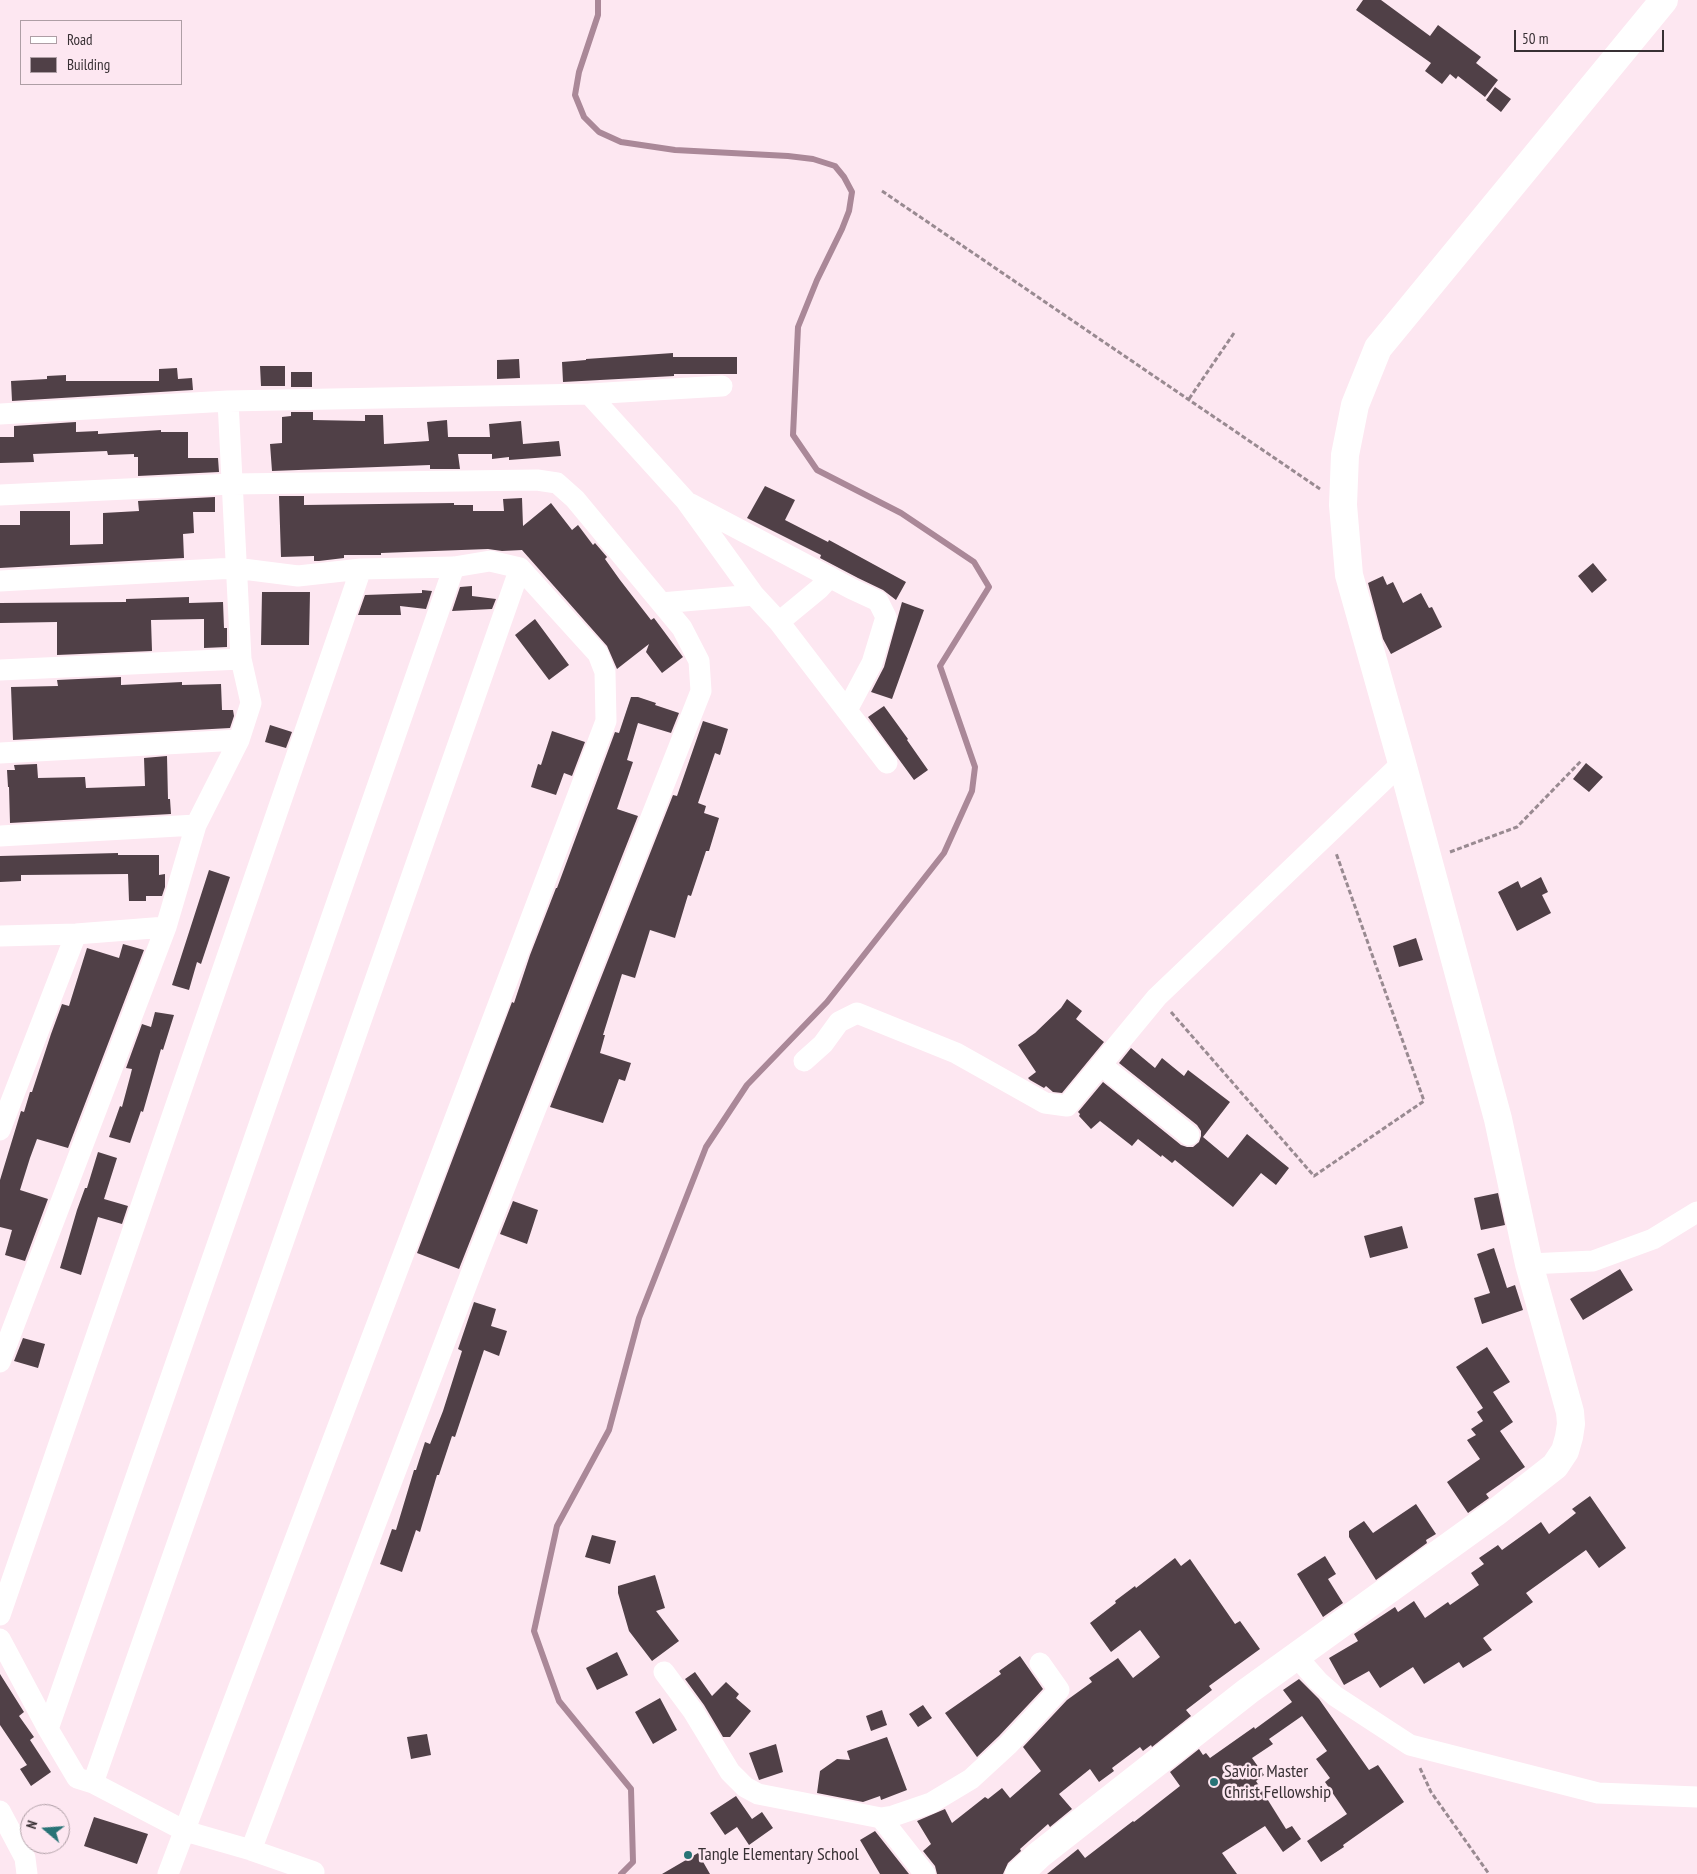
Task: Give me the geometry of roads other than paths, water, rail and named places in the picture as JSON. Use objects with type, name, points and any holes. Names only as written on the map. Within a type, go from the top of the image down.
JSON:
[{"type":"street","points":[[1018,1874],[1039,1855],[1248,1691],[1495,1513],[1555,1466],[1565,1451],[1571,1424],[1570,1412],[1528,1264],[1498,1119],[1349,575],[1343,505],[1346,455],[1355,405],[1378,348],[1664,0]]},
{"type":"street","points":[[0,414],[228,401],[589,394],[722,386]]},
{"type":"street","points":[[589,394],[686,501],[754,595],[779,622],[887,763]]},
{"type":"street","points":[[0,1362],[166,927],[196,825],[239,740],[251,703],[241,659],[228,401]]},
{"type":"street","points":[[0,495],[232,484],[537,480],[557,483],[575,499],[682,628],[699,661],[701,690],[478,1255],[251,1850]]},
{"type":"street","points":[[686,501],[878,601],[886,617],[872,663],[847,710]]},
{"type":"street","points":[[0,581],[235,568],[298,576],[361,569],[454,567],[490,561],[520,568],[598,654],[605,672],[606,721],[168,1874]]},
{"type":"street","points":[[48,1729],[454,567]]},
{"type":"street","points":[[93,1783],[520,568]]},
{"type":"street","points":[[0,1615],[361,569]]},
{"type":"street","points":[[779,622],[819,589],[830,577]]},
{"type":"street","points":[[661,603],[754,595]]},
{"type":"street","points":[[0,670],[241,659]]},
{"type":"street","points":[[0,753],[239,740]]},
{"type":"street","points":[[804,1060],[823,1044],[839,1022],[857,1012],[956,1053],[1045,1103],[1068,1106],[1157,997],[1402,763]]},
{"type":"street","points":[[0,836],[196,825]]},
{"type":"street","points":[[0,936],[76,934],[166,927]]},
{"type":"street","points":[[0,1130],[76,934]]},
{"type":"street","points":[[1101,1065],[1189,1135]]},
{"type":"street","points":[[1528,1264],[1593,1261],[1653,1239],[1697,1212]]},
{"type":"street","points":[[0,1638],[48,1729],[77,1778],[93,1783],[185,1831],[251,1850],[314,1872]]},
{"type":"street","points":[[1296,1656],[1335,1696],[1410,1745],[1598,1793],[1697,1797]]},
{"type":"street","points":[[664,1672],[693,1711],[730,1772],[745,1787],[758,1794],[881,1818],[893,1816],[930,1802],[971,1779],[1008,1745],[1059,1690],[1040,1663]]},
{"type":"street","points":[[0,1811],[25,1858],[27,1874]]},
{"type":"street","points":[[881,1818],[925,1874]]},
{"type":"waterway","points":[[598,0],[598,15],[579,72],[575,95],[584,117],[599,132],[621,142],[675,150],[813,159],[835,166],[844,177],[852,192],[849,211],[817,280],[798,327],[793,435],[817,470],[901,513],[974,562],[989,587],[940,666],[975,767],[972,791],[944,853],[827,1002],[747,1085],[706,1147],[639,1318],[609,1430],[557,1526],[534,1631],[559,1701],[631,1789],[633,1862],[621,1874]]},
{"type":"place","name":"Savior Master Christ Fellowship","points":[[1214,1782]]},
{"type":"place","name":"Tangle Elementary School","points":[[688,1855]]}]
